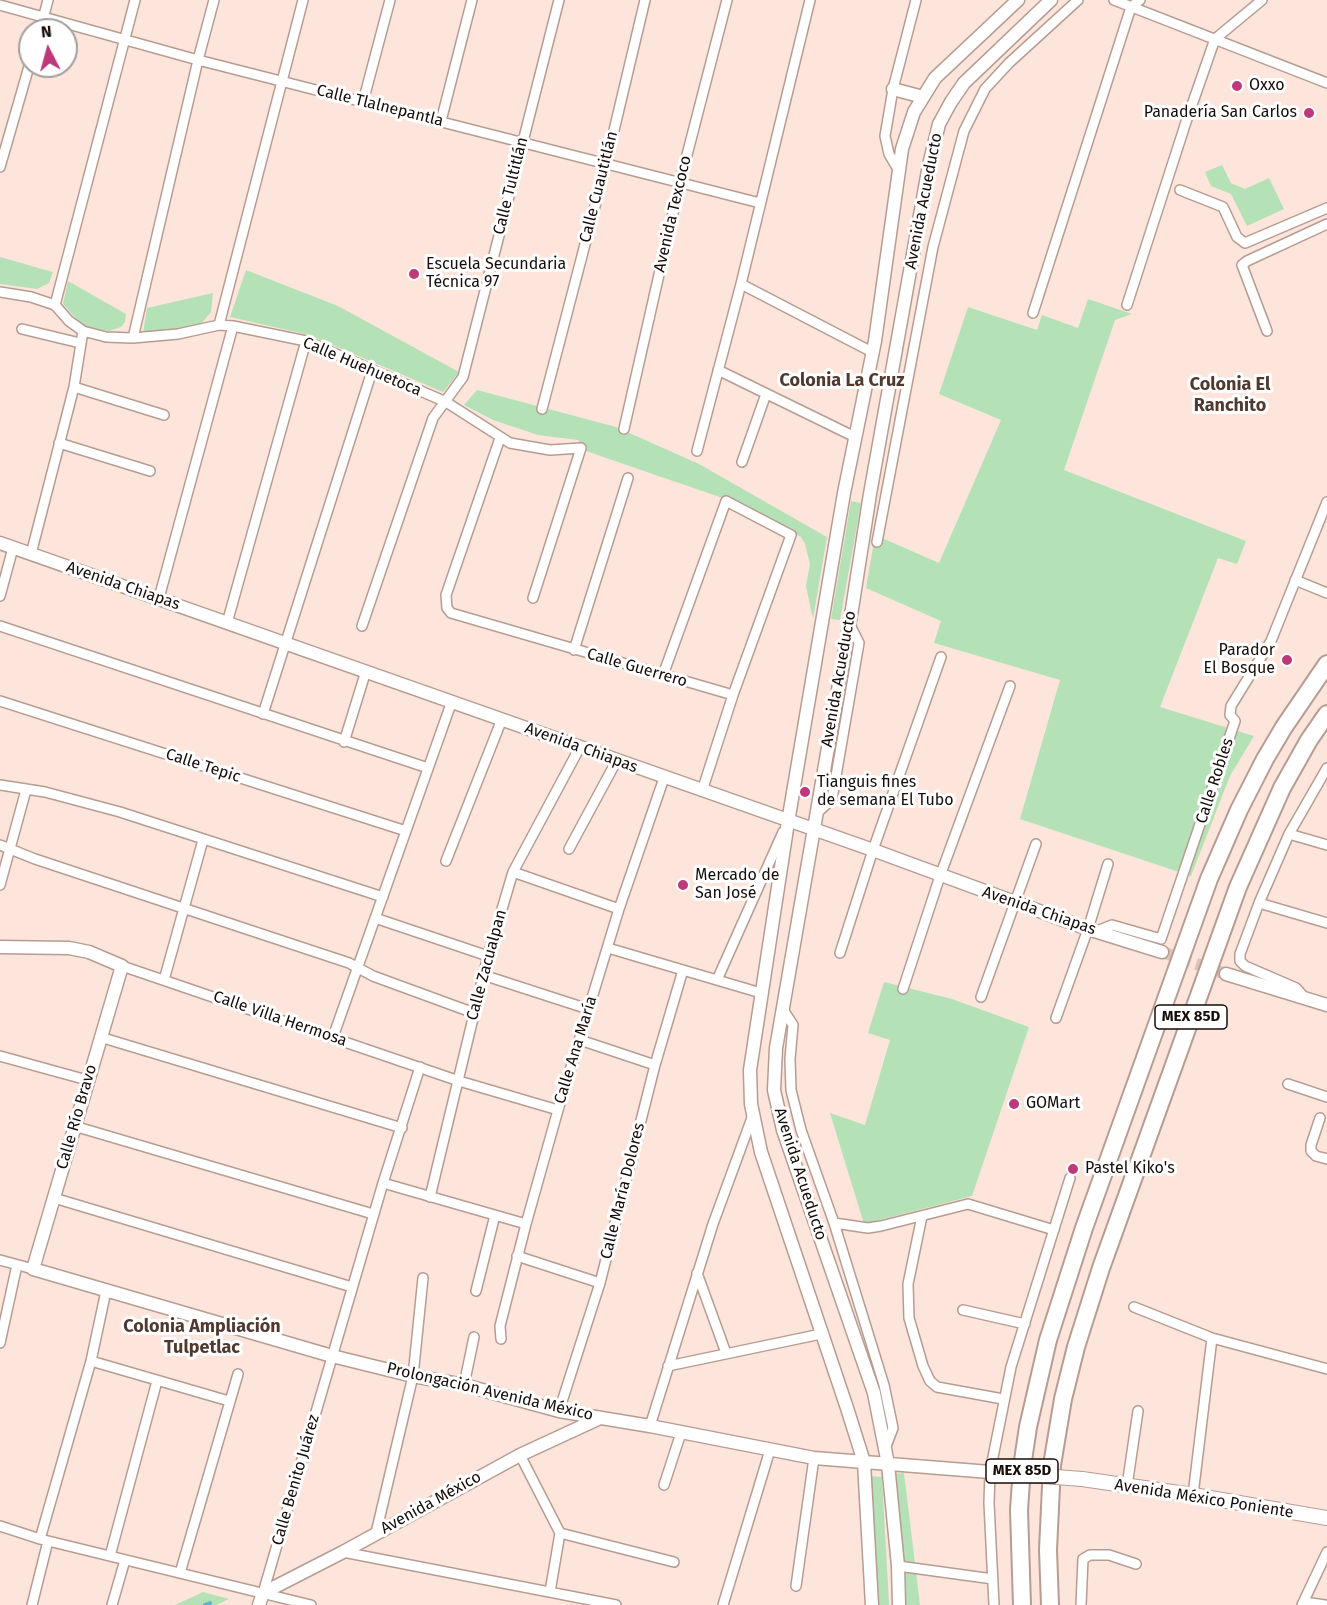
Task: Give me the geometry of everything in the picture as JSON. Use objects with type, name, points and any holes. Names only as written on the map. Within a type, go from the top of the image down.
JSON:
[{"type":"highway","name":"MEX 85D","points":[[1022,1605],[1019,1510],[1028,1427],[1048,1340],[1084,1228],[1209,879],[1239,810],[1265,759],[1327,664]]},
{"type":"highway","name":"MEX 85D","points":[[1050,1605],[1048,1550],[1052,1465],[1063,1399],[1078,1340],[1101,1268],[1238,887],[1281,788],[1327,714]]},
{"type":"main road","name":"Avenida México Poniente","points":[[990,1472],[1082,1479],[1327,1518]]},
{"type":"street","points":[[43,17],[48,0]]},
{"type":"street","points":[[55,305],[135,0]]},
{"type":"street","points":[[133,338],[214,0]]},
{"type":"street","points":[[219,325],[303,0]]},
{"type":"street","points":[[363,102],[390,0]]},
{"type":"street","points":[[441,121],[472,0]]},
{"type":"street","name":"Calle Tultitlán","points":[[362,626],[433,418],[463,377],[559,0]]},
{"type":"street","name":"Calle Cuautitlán","points":[[542,409],[606,164],[645,0]]},
{"type":"street","name":"Avenida Texcoco","points":[[624,429],[680,182],[727,0]]},
{"type":"street","points":[[697,451],[741,284],[810,0]]},
{"type":"street","points":[[899,171],[889,154],[885,136],[893,89],[916,0]]},
{"type":"street","name":"Avenida Acueducto","points":[[872,1605],[864,1462],[761,1152],[753,1115],[750,1070],[788,822],[844,493],[873,352],[902,149],[914,112],[935,78],[1018,0]]},
{"type":"street","name":"Avenida Acueducto","points":[[899,1605],[898,1566],[888,1464],[874,1393],[783,1130],[774,1090],[776,1048],[870,494],[929,165],[939,124],[964,83],[1051,0]]},
{"type":"street","name":"Avenida Acueducto","points":[[878,542],[933,247],[964,131],[985,88],[1078,0]]},
{"type":"street","points":[[1114,0],[1326,81]]},
{"type":"street","points":[[1033,313],[1131,7],[1140,0]]},
{"type":"street","points":[[1127,305],[1185,122],[1215,39],[1262,0]]},
{"type":"street","name":"Calle Tlalnepantla","points":[[0,5],[124,41],[760,203]]},
{"type":"street","points":[[0,167],[26,78]]},
{"type":"street","points":[[893,89],[923,97]]},
{"type":"street","points":[[1180,190],[1223,207],[1239,240],[1248,243],[1327,208]]},
{"type":"street","points":[[1267,331],[1242,269],[1244,263],[1327,224]]},
{"type":"street","points":[[1248,243],[1255,257]]},
{"type":"street","points":[[741,284],[873,352]]},
{"type":"street","name":"Calle Huehuetoca","points":[[0,292],[31,297],[55,305],[69,321],[83,331],[106,337],[133,338],[178,334],[219,325],[306,341],[446,402],[510,443],[550,450],[581,448],[533,598]]},
{"type":"street","points":[[159,598],[233,326]]},
{"type":"street","points":[[22,329],[80,343]]},
{"type":"street","points":[[32,554],[74,387],[83,331]]},
{"type":"street","points":[[227,622],[306,341]]},
{"type":"street","points":[[718,370],[855,436]]},
{"type":"street","points":[[262,714],[372,371]]},
{"type":"street","points":[[74,387],[164,416]]},
{"type":"street","points":[[742,462],[766,394]]},
{"type":"street","name":"Calle Guerrero","points":[[500,438],[446,594],[447,608],[451,613],[733,695]]},
{"type":"street","points":[[59,443],[150,471]]},
{"type":"street","points":[[574,650],[628,478]]},
{"type":"street","points":[[663,675],[726,501],[791,535],[733,695],[702,791]]},
{"type":"street","name":"Calle Robles","points":[[1092,930],[1112,925],[1161,939],[1235,721],[1230,715],[1231,706],[1271,641],[1327,502]]},
{"type":"street","name":"Avenida Chiapas","points":[[0,543],[873,850],[1015,903],[1162,952]]},
{"type":"street","points":[[0,596],[13,548]]},
{"type":"street","points":[[1295,580],[1327,593]]},
{"type":"street","points":[[0,626],[428,768]]},
{"type":"street","points":[[840,953],[873,850],[941,657]]},
{"type":"street","points":[[344,742],[366,671]]},
{"type":"street","points":[[903,989],[940,876],[1010,686]]},
{"type":"street","name":"Calle Tepic","points":[[0,701],[406,831]]},
{"type":"street","points":[[333,1037],[452,701]]},
{"type":"street","points":[[446,861],[502,719]]},
{"type":"street","name":"Calle Zacualpan","points":[[430,1197],[483,975],[513,872],[580,747]]},
{"type":"street","points":[[569,849],[617,760]]},
{"type":"street","points":[[1306,999],[1296,988],[1245,966],[1240,961],[1240,954],[1289,834],[1327,770]]},
{"type":"street","name":"Calle Ana María","points":[[501,1339],[500,1326],[517,1256],[558,1110],[588,1009],[664,778]]},
{"type":"street","points":[[0,785],[45,792],[120,812],[383,897]]},
{"type":"street","points":[[0,885],[26,790]]},
{"type":"street","points":[[717,980],[788,822]]},
{"type":"street","points":[[1289,834],[1327,845]]},
{"type":"street","points":[[164,980],[203,840]]},
{"type":"street","points":[[981,997],[1036,844]]},
{"type":"street","points":[[0,845],[349,963],[373,976],[474,1013]]},
{"type":"street","points":[[1056,1018],[1092,930],[1108,864]]},
{"type":"street","points":[[513,872],[620,909]]},
{"type":"street","points":[[1259,903],[1327,922]]},
{"type":"street","points":[[375,918],[488,956]]},
{"type":"street","name":"Calle Villa Hermosa","points":[[0,946],[69,948],[89,952],[122,966],[459,1081],[558,1110]]},
{"type":"street","points":[[608,948],[761,993]]},
{"type":"street","name":"Calle Río Bravo","points":[[33,1269],[122,966]]},
{"type":"street","name":"Calle María Dolores","points":[[559,1411],[600,1283],[655,1065],[683,970]]},
{"type":"street","points":[[1226,974],[1327,1005]]},
{"type":"street","points":[[483,975],[588,1009]]},
{"type":"street","points":[[783,1008],[793,1024],[790,1059],[791,1090],[801,1130],[834,1223],[884,1385],[893,1428],[885,1449]]},
{"type":"street","points":[[100,1037],[402,1128]]},
{"type":"street","points":[[580,1040],[655,1065]]},
{"type":"street","points":[[0,1056],[87,1080]]},
{"type":"street","name":"Calle Benito Juárez","points":[[261,1599],[382,1183],[402,1128],[420,1067]]},
{"type":"street","points":[[1288,1084],[1327,1097]]},
{"type":"street","points":[[650,1426],[697,1273],[753,1115]]},
{"type":"street","points":[[1320,1118],[1311,1152],[1327,1159]]},
{"type":"street","points":[[74,1126],[373,1214]]},
{"type":"street","points":[[994,1605],[989,1503],[990,1472],[1003,1399],[1070,1178]]},
{"type":"street","points":[[382,1183],[526,1224]]},
{"type":"street","points":[[54,1198],[352,1287]]},
{"type":"street","points":[[834,1223],[868,1228],[968,1204],[1054,1230]]},
{"type":"street","points":[[476,1291],[495,1215]]},
{"type":"street","points":[[922,1216],[908,1284],[909,1318],[923,1366],[930,1381],[937,1387],[1003,1399]]},
{"type":"street","points":[[517,1256],[600,1283]]},
{"type":"street","name":"Prolongación Avenida México","points":[[0,1260],[332,1356],[413,1376],[464,1385],[559,1411],[814,1458],[990,1472]]},
{"type":"street","points":[[0,1343],[17,1265]]},
{"type":"street","points":[[697,1273],[726,1353]]},
{"type":"street","points":[[376,1533],[413,1376],[423,1278]]},
{"type":"street","points":[[32,1605],[44,1540],[91,1361],[106,1291]]},
{"type":"street","points":[[1134,1307],[1212,1338],[1327,1369]]},
{"type":"street","points":[[963,1310],[1024,1324]]},
{"type":"street","points":[[668,1366],[821,1334]]},
{"type":"street","points":[[464,1385],[474,1337]]},
{"type":"street","points":[[1193,1495],[1212,1338]]},
{"type":"street","points":[[91,1361],[229,1401]]},
{"type":"street","points":[[180,1573],[238,1374]]},
{"type":"street","points":[[110,1556],[157,1381]]},
{"type":"street","points":[[1127,1486],[1138,1411]]},
{"type":"street","name":"Avenida México","points":[[261,1599],[376,1533],[520,1455],[601,1417]]},
{"type":"street","points":[[664,1485],[681,1433]]},
{"type":"street","points":[[723,1605],[770,1450]]},
{"type":"street","points":[[520,1455],[560,1533],[550,1592]]},
{"type":"street","points":[[796,1586],[814,1458]]},
{"type":"street","points":[[0,1526],[44,1540],[180,1573],[261,1599],[311,1605]]},
{"type":"street","points":[[560,1533],[674,1562]]},
{"type":"street","points":[[343,1552],[550,1592],[563,1600],[616,1605]]},
{"type":"street","points":[[1325,1605],[1303,1603],[1327,1552]]},
{"type":"street","points":[[1081,1605],[1083,1559],[1090,1555],[1109,1555],[1137,1564]]},
{"type":"street","points":[[112,1605],[124,1560]]},
{"type":"street","points":[[898,1566],[993,1578]]},
{"type":"green space","points":[[1222,165],[1231,183],[1245,189],[1269,178],[1284,209],[1247,226],[1231,194],[1211,186],[1205,172]]},
{"type":"green space","points":[[0,257],[53,272],[49,283],[37,289],[0,284]]},
{"type":"green space","points":[[246,270],[338,306],[459,372],[443,392],[309,335],[230,317]]},
{"type":"green space","points":[[68,281],[126,314],[125,322],[121,327],[109,331],[83,326],[63,304]]},
{"type":"green space","points":[[213,293],[211,312],[201,324],[163,332],[143,333],[147,308]]},
{"type":"green space","points":[[1088,299],[1132,314],[1115,320],[1064,470],[1246,541],[1237,564],[1218,558],[1160,707],[1254,736],[1230,776],[1191,876],[1020,819],[1060,680],[934,643],[941,621],[866,588],[875,535],[939,563],[1001,420],[939,394],[968,307],[1037,330],[1042,315],[1078,328]]},
{"type":"green space","points":[[477,390],[616,427],[699,464],[827,537],[813,619],[806,586],[810,564],[801,537],[737,503],[586,451],[578,440],[538,435],[493,420],[464,405]]},
{"type":"green space","points":[[851,501],[861,503],[840,620],[831,619]]},
{"type":"green space","points":[[884,982],[952,999],[1029,1027],[972,1196],[864,1224],[830,1113],[865,1125],[890,1040],[868,1033]]},
{"type":"green space","points":[[904,1473],[920,1605],[905,1605],[893,1474]]},
{"type":"green space","points":[[869,1476],[882,1477],[889,1605],[878,1605]]},
{"type":"green space","points":[[203,1592],[229,1599],[216,1605],[175,1605]]},
{"type":"waterway","points":[[205,1605],[210,1603]]},
{"type":"tunnel","points":[[1162,952],[1226,974]]},
{"type":"place","name":"Oxxo","points":[[1237,86]]},
{"type":"place","name":"Panadería San Carlos","points":[[1309,113]]},
{"type":"place","name":"Escuela Secundaria Técnica 97","points":[[414,274]]},
{"type":"place","name":"Parador El Bosque","points":[[1287,660]]},
{"type":"place","name":"Tianguis fines de semana El Tubo","points":[[805,792]]},
{"type":"place","name":"Mercado de San José","points":[[683,885]]},
{"type":"place","name":"GOMart","points":[[1014,1104]]},
{"type":"place","name":"Pastel Kiko's","points":[[1073,1169]]},
{"type":"district","name":"Colonia La Cruz","points":[[842,381]]},
{"type":"district","name":"Colonia El Ranchito","points":[[1230,395]]},
{"type":"district","name":"Colonia Ampliación Tulpetlac","points":[[202,1337]]}]
